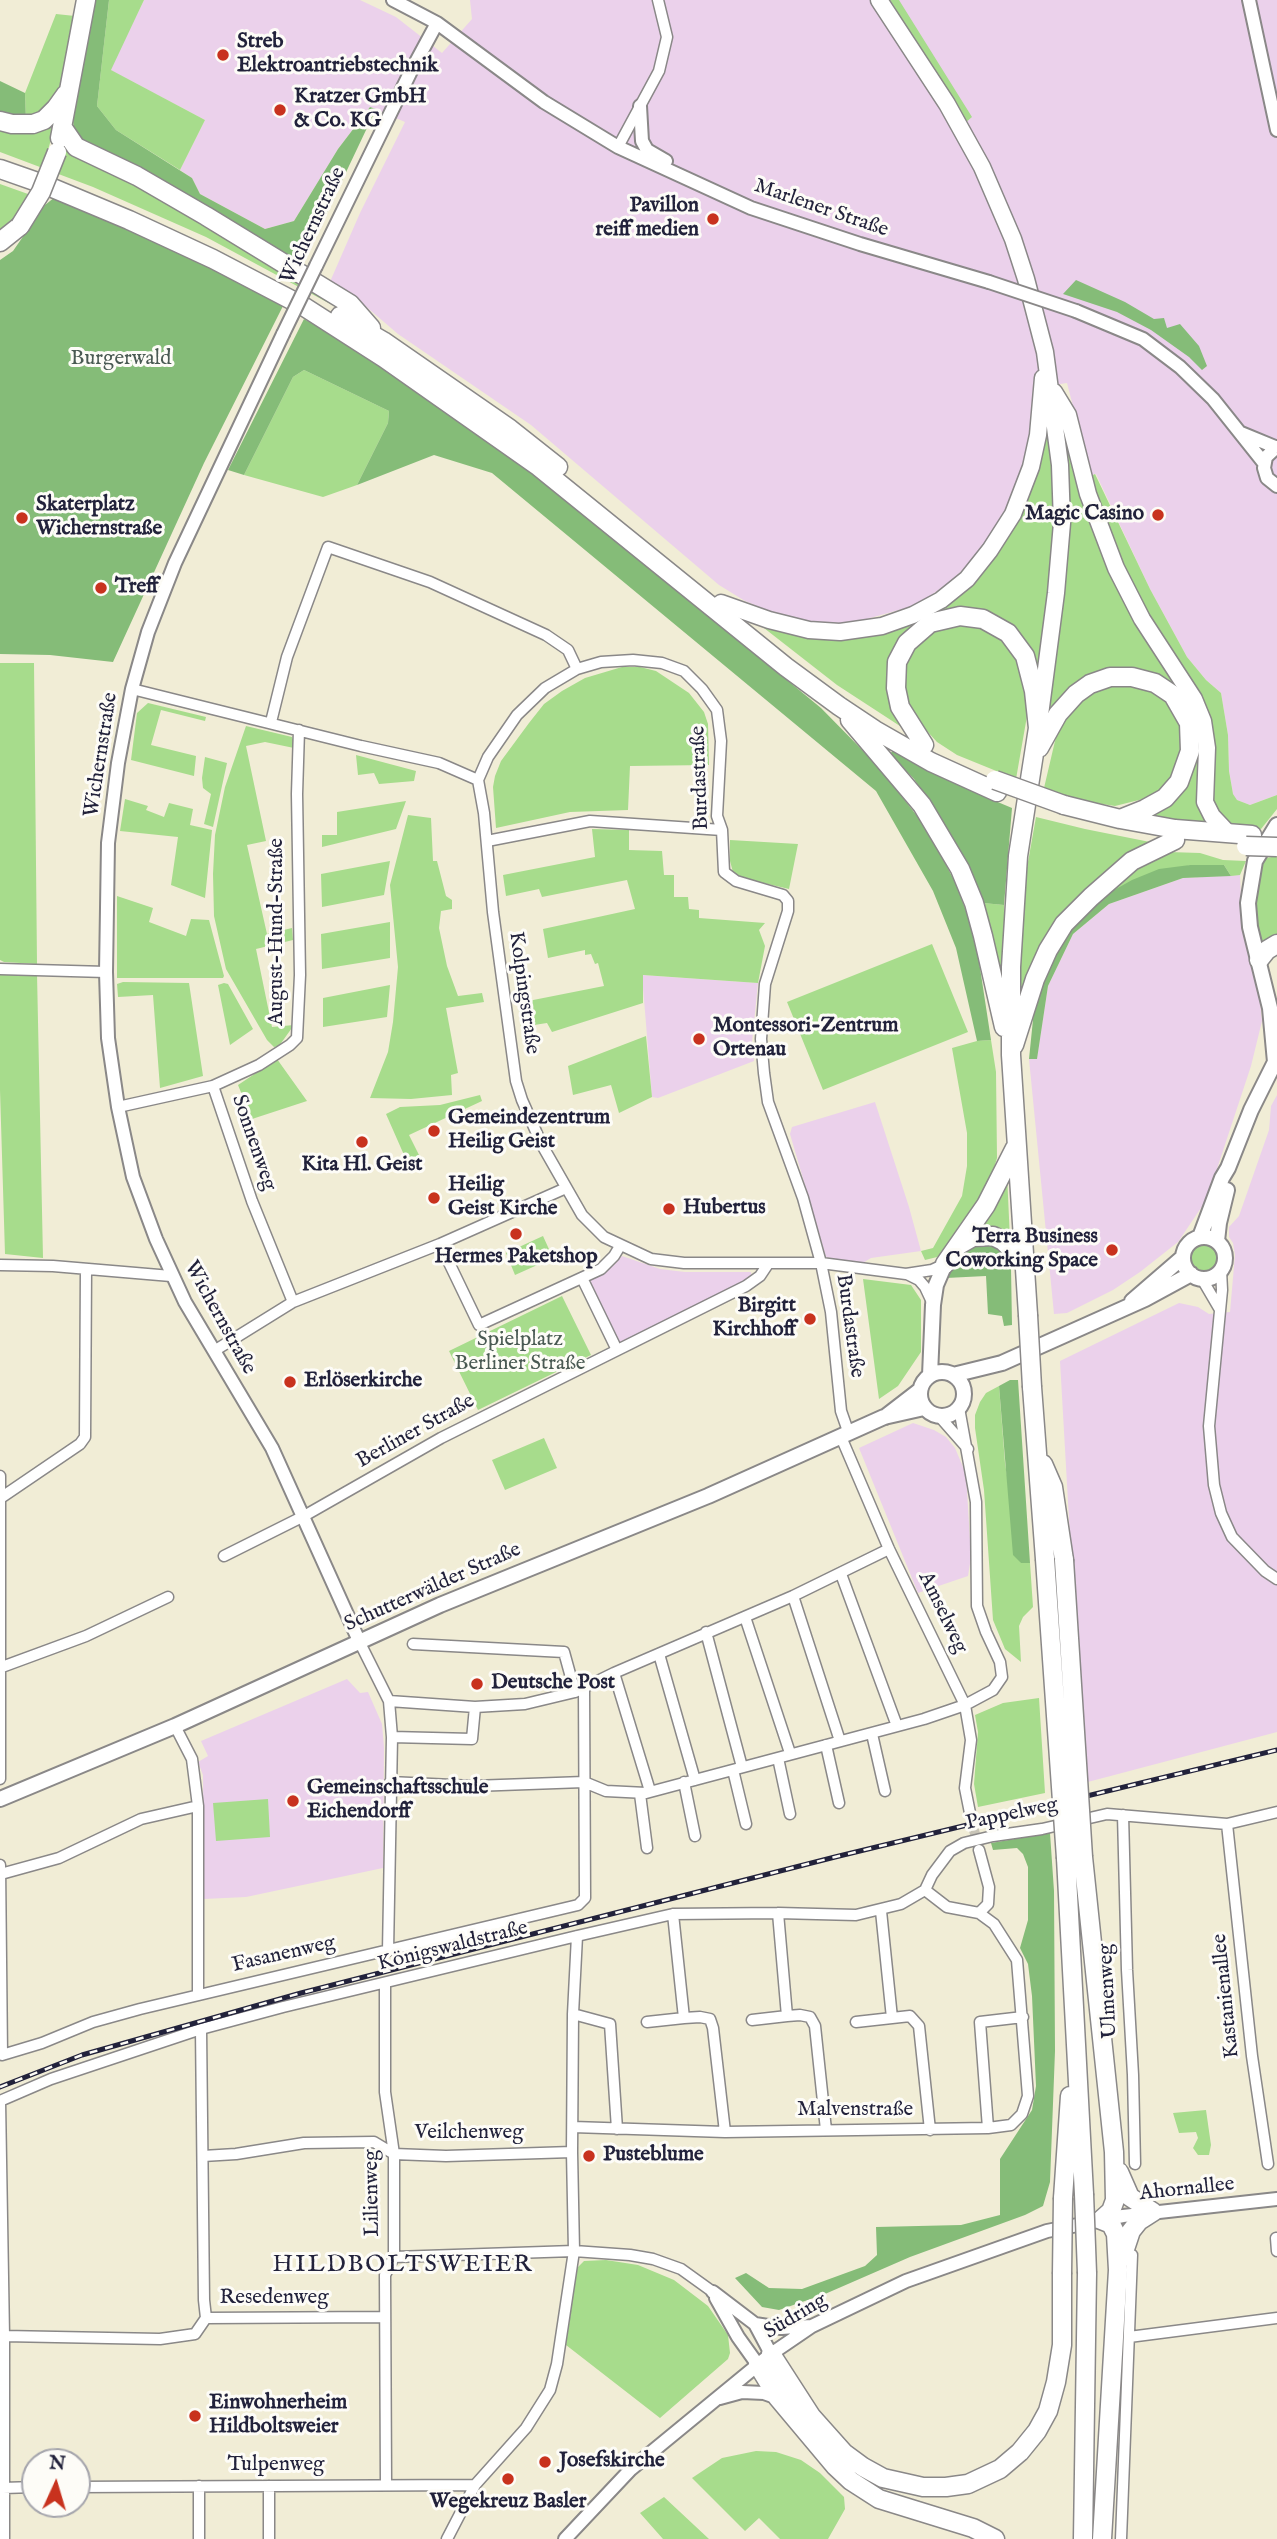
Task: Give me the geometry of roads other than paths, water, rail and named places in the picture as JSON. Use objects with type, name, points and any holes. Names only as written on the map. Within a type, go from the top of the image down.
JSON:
[{"type":"highway","points":[[0,242],[20,226],[41,191],[57,152],[86,0]]},
{"type":"highway","points":[[0,121],[33,124],[44,120],[71,88]]},
{"type":"highway","points":[[63,128],[76,147],[137,176],[195,209],[350,304],[383,341]]},
{"type":"highway","points":[[0,159],[135,211],[314,300],[383,341],[510,429],[722,603],[843,696],[996,786]]},
{"type":"highway","points":[[0,169],[43,184],[214,259],[303,306],[373,350],[539,467],[786,667],[839,706],[931,762],[1063,810],[1175,839],[1249,841],[1277,835]]},
{"type":"highway","points":[[924,745],[900,707],[896,688],[897,662],[907,643],[930,623],[960,616],[983,619],[1009,634],[1024,656],[1034,691],[1038,729],[1013,900],[1010,1055],[1037,1448],[1053,1487],[1055,1560],[1074,1858],[1075,2012],[1087,2273],[1083,2539]]},
{"type":"highway","points":[[1032,760],[1058,714],[1076,694],[1090,684],[1110,677],[1132,677],[1155,683],[1173,695],[1189,723],[1190,751],[1178,782],[1165,797],[1146,809],[1120,819]]},
{"type":"highway","points":[[839,706],[922,804],[960,869],[983,936],[1010,1055]]},
{"type":"highway","points":[[1063,810],[1175,829],[1228,833],[1277,847]]},
{"type":"highway","points":[[1010,1055],[1025,1018],[1035,979],[1048,950],[1064,925],[1132,861],[1175,839]]},
{"type":"highway","points":[[1259,960],[1267,950],[1277,944]]},
{"type":"highway","points":[[944,1264],[986,1205],[1015,1148]]},
{"type":"highway","points":[[958,1246],[973,1237],[993,1236],[1003,1241],[1024,1261]]},
{"type":"highway","points":[[1074,1858],[1114,2152],[1115,2200],[1111,2211],[1101,2220],[1111,2224],[1116,2234],[1118,2270],[1102,2539]]},
{"type":"highway","points":[[764,2359],[844,2453],[883,2478],[923,2487],[968,2484],[1000,2469],[1020,2452],[1037,2431],[1048,2411],[1062,2345],[1063,2198],[1075,2012]]},
{"type":"highway","points":[[1114,2152],[1122,2183],[1130,2197],[1153,2213],[1139,2221],[1132,2231],[1118,2270]]},
{"type":"highway","points":[[764,2359],[778,2398],[835,2466],[851,2481],[880,2499],[973,2528],[995,2539]]},
{"type":"main road","points":[[879,0],[947,104],[982,167],[1013,239],[1045,352],[1060,465],[1062,523],[1056,593],[1038,729]]},
{"type":"main road","points":[[722,603],[769,620],[840,632],[882,626],[913,615],[941,600],[967,579],[1013,514],[1031,467],[1038,435],[1045,352]]},
{"type":"main road","points":[[1051,386],[1068,415],[1088,494],[1116,568],[1142,619],[1194,699],[1203,721],[1207,748],[1205,802],[1212,816],[1228,833]]},
{"type":"main road","points":[[1200,1237],[1251,1110],[1276,1061],[1270,1008],[1271,985],[1259,960],[1250,927],[1250,882],[1255,861],[1277,825]]},
{"type":"main road","points":[[1217,1241],[1230,1180],[1228,1168]]},
{"type":"main road","points":[[930,1375],[994,1365],[1196,1276],[1216,1275],[1221,1270],[1225,1257],[1223,1248],[1209,1237],[1200,1237],[1188,1244],[1183,1257],[1129,1304]]},
{"type":"main road","points":[[1183,1257],[1185,1266],[1196,1276]]},
{"type":"main road","points":[[944,1264],[936,1285],[933,1305],[930,1375],[922,1383],[920,1390],[924,1408],[939,1416],[947,1416],[959,1408],[964,1393],[994,1365]]},
{"type":"main road","points":[[932,1336],[950,1374],[959,1380],[964,1393]]},
{"type":"main road","name":"Schutterwälder Straße","points":[[884,1418],[920,1390]]},
{"type":"main road","name":"Schutterwälder Straße","points":[[0,1800],[176,1726],[440,1605],[708,1496],[884,1418],[924,1408]]},
{"type":"street","name":"Marlener Straße","points":[[393,0],[438,23],[544,102],[618,147],[701,185],[769,214],[1076,310],[1143,339],[1180,367],[1213,399],[1264,463],[1267,478],[1277,486]]},
{"type":"street","points":[[618,147],[659,71],[667,37],[658,0]]},
{"type":"street","points":[[1249,0],[1277,130]]},
{"type":"street","name":"Wichernstraße","points":[[360,1643],[272,1448],[171,1276],[134,1177],[118,1107],[108,1038],[108,843],[118,763],[132,689],[148,632],[175,563],[316,266],[410,73],[438,23]]},
{"type":"street","points":[[640,106],[642,141],[647,149],[685,169],[701,185]]},
{"type":"street","name":"Marlener Straße","points":[[1241,433],[1276,447]]},
{"type":"street","points":[[1264,463],[1276,447]]},
{"type":"street","points":[[271,722],[287,657],[328,547],[430,582],[546,635],[568,650],[577,668]]},
{"type":"street","name":"Burdastraße","points":[[478,780],[488,757],[517,715],[545,688],[577,668],[601,662],[633,660],[662,663],[684,671],[702,689],[717,710],[720,741],[718,816],[722,830],[726,876],[783,895],[788,901],[788,911],[765,984],[761,1039],[764,1073],[768,1102],[803,1198],[821,1263],[831,1312],[845,1435]]},
{"type":"street","points":[[132,689],[271,722],[361,747],[439,763],[478,780]]},
{"type":"street","name":"August-Hund-Straße","points":[[213,1086],[259,1065],[297,1038],[300,975],[297,794],[299,730]]},
{"type":"street","name":"Kolpingstraße","points":[[478,780],[516,1081],[542,1145],[582,1215],[604,1237],[651,1259],[684,1263],[821,1263],[906,1274],[932,1270],[944,1264]]},
{"type":"street","points":[[487,841],[590,821],[722,830]]},
{"type":"street","points":[[0,969],[106,972]]},
{"type":"street","name":"Sonnenweg","points":[[118,1107],[213,1086],[246,1184],[293,1302]]},
{"type":"street","points":[[214,1351],[293,1302],[440,1244],[566,1188]]},
{"type":"street","points":[[440,1244],[479,1325],[601,1269],[609,1263],[620,1246]]},
{"type":"street","name":"Berliner Straße","points":[[304,1516],[441,1438],[746,1286],[760,1276],[768,1264]]},
{"type":"street","points":[[0,1265],[53,1266],[171,1276]]},
{"type":"street","points":[[2,1497],[80,1444],[85,1437],[86,1269]]},
{"type":"street","points":[[1221,1270],[1209,1426],[1214,1485],[1221,1513],[1233,1537],[1265,1571],[1277,1579]]},
{"type":"street","points":[[906,1274],[919,1280],[933,1305]]},
{"type":"street","points":[[1196,1276],[1220,1308]]},
{"type":"street","points":[[582,1278],[617,1350]]},
{"type":"street","points":[[390,1782],[473,1786],[584,1782],[606,1791],[645,1793],[790,1753],[872,1734],[965,1705],[993,1690],[1002,1676],[1000,1662],[977,1606],[976,1502],[959,1408]]},
{"type":"street","points":[[939,1416],[968,1449]]},
{"type":"street","name":"Amselweg","points":[[845,1435],[889,1549],[965,1705],[971,1740],[965,1788],[970,1813]]},
{"type":"street","points":[[0,1476],[0,1779]]},
{"type":"street","points":[[224,1556],[304,1516]]},
{"type":"street","points":[[389,1701],[475,1707],[525,1704],[579,1690],[793,1596],[889,1549]]},
{"type":"street","points":[[841,1574],[897,1726]]},
{"type":"street","points":[[793,1596],[841,1741]]},
{"type":"street","points":[[2,1667],[86,1636],[168,1597]]},
{"type":"street","points":[[746,1617],[790,1753]]},
{"type":"street","points":[[706,1632],[737,1768],[746,1824]]},
{"type":"street","points":[[360,1643],[389,1701],[392,1737],[388,1951]]},
{"type":"street","points":[[413,1644],[564,1652],[579,1690],[584,1782]]},
{"type":"street","points":[[659,1654],[690,1781],[695,1836]]},
{"type":"street","points":[[614,1673],[645,1793],[647,1847]]},
{"type":"street","points":[[392,1737],[472,1739],[475,1707]]},
{"type":"street","points":[[176,1726],[192,1759],[198,1806],[198,1995]]},
{"type":"street","points":[[872,1734],[885,1791]]},
{"type":"street","points":[[826,1745],[839,1803]]},
{"type":"street","points":[[778,1758],[790,1814]]},
{"type":"street","name":"Fasanenweg","points":[[1,1870],[2,2055],[42,2043],[93,2022],[578,1905],[585,1898],[584,1782]]},
{"type":"street","points":[[1,1870],[59,1858],[141,1819],[198,1806]]},
{"type":"street","name":"Pappelweg","points":[[925,1890],[932,1875],[950,1851],[964,1843],[1107,1814],[1227,1824],[1277,1812]]},
{"type":"street","name":"Ulmenweg","points":[[1123,1815],[1135,2164]]},
{"type":"street","name":"Kastanienallee","points":[[1227,1824],[1252,2056],[1268,2164]]},
{"type":"street","points":[[979,1850],[989,1887],[988,1903],[979,1913]]},
{"type":"street","points":[[925,1890],[947,1907],[979,1913],[994,1924],[1017,1960],[1023,2017],[1028,2096],[1022,2114],[1011,2125],[988,2128],[979,2022],[1023,2017]]},
{"type":"street","name":"Königswaldstraße","points":[[0,2101],[51,2079],[201,2029],[673,1914],[856,1915],[901,1904],[925,1890]]},
{"type":"street","points":[[881,1911],[892,2018]]},
{"type":"street","points":[[778,1913],[787,2016]]},
{"type":"street","points":[[673,1914],[684,2018]]},
{"type":"street","points":[[447,2539],[475,2485],[526,2428],[551,2390],[557,2364],[574,2251],[573,2014],[578,1936]]},
{"type":"street","name":"Lilienweg","points":[[385,1983],[385,2092],[394,2154],[394,2257],[385,2275],[386,2484]]},
{"type":"street","points":[[573,2014],[610,2024],[617,2129]]},
{"type":"street","points":[[752,2020],[800,2015],[810,2017],[815,2026],[826,2130]]},
{"type":"street","points":[[856,2022],[910,2016],[919,2026],[930,2130]]},
{"type":"street","points":[[647,2022],[700,2017],[710,2019],[725,2132]]},
{"type":"street","points":[[201,2029],[206,2318]]},
{"type":"street","points":[[0,2101],[4,2539]]},
{"type":"street","name":"Malvenstraße","points":[[573,2127],[725,2132],[988,2128]]},
{"type":"street","name":"Veilchenweg","points":[[203,2156],[318,2143],[374,2142],[394,2154],[446,2156],[572,2152]]},
{"type":"street","name":"Ahornallee","points":[[1101,2220],[1277,2199]]},
{"type":"street","name":"Südring","points":[[565,2539],[631,2469],[764,2359],[812,2326],[906,2281],[965,2258],[1047,2231],[1101,2220]]},
{"type":"street","points":[[1276,2238],[1277,2251]]},
{"type":"street","points":[[394,2257],[574,2251],[653,2259],[681,2269],[755,2324],[781,2328],[812,2326]]},
{"type":"street","points":[[1121,2539],[1132,2255]]},
{"type":"street","points":[[713,2292],[738,2337],[764,2359]]},
{"type":"street","name":"Resedenweg","points":[[4,2336],[160,2339],[195,2333],[206,2318],[384,2317]]},
{"type":"street","points":[[1129,2337],[1277,2318]]},
{"type":"street","points":[[755,2324],[764,2359]]},
{"type":"street","points":[[713,2400],[742,2392],[764,2393],[778,2398]]},
{"type":"street","name":"Tulpenweg","points":[[91,2487],[475,2485]]},
{"type":"street","points":[[199,2486],[199,2539]]},
{"type":"street","points":[[269,2486],[269,2539]]},
{"type":"street","points":[[4,2488],[21,2487]]},
{"type":"tunnel","points":[[970,1813],[978,1847]]},
{"type":"railway","points":[[0,2087],[82,2055],[301,1993],[835,1857],[1277,1750]]},
{"type":"place","name":"Streb Elektroantriebstechnik","points":[[223,55]]},
{"type":"place","name":"Kratzer GmbH & Co. KG","points":[[280,110]]},
{"type":"place","name":"Pavillon reiff medien","points":[[713,219]]},
{"type":"place","name":"Magic Casino","points":[[1158,515]]},
{"type":"place","name":"Skaterplatz Wichernstraße","points":[[22,518]]},
{"type":"place","name":"Treff","points":[[101,588]]},
{"type":"place","name":"Montessori-Zentrum Ortenau","points":[[699,1039]]},
{"type":"place","name":"Gemeindezentrum Heilig Geist","points":[[434,1131]]},
{"type":"place","name":"Kita Hl. Geist","points":[[362,1142]]},
{"type":"place","name":"Heilig Geist Kirche","points":[[434,1198]]},
{"type":"place","name":"Hubertus","points":[[669,1209]]},
{"type":"place","name":"Hermes Paketshop","points":[[516,1234]]},
{"type":"place","name":"Terra Business Coworking Space","points":[[1112,1250]]},
{"type":"place","name":"Birgitt Kirchhoff","points":[[810,1319]]},
{"type":"place","name":"Erlöserkirche","points":[[290,1382]]},
{"type":"place","name":"Deutsche Post","points":[[477,1684]]},
{"type":"place","name":"Gemeinschaftsschule Eichendorff","points":[[293,1801]]},
{"type":"place","name":"Pusteblume","points":[[589,2156]]},
{"type":"place","name":"Einwohnerheim Hildboltsweier","points":[[195,2416]]},
{"type":"place","name":"Josefskirche","points":[[545,2462]]},
{"type":"place","name":"Wegekreuz Basler","points":[[508,2479]]},
{"type":"district","name":"HILDBOLTSWEIER","points":[[403,2266]]},
{"type":"park label","name":"Burgerwald","points":[[121,360]]},
{"type":"park label","name":"Spielplatz Berliner Straße","points":[[520,1353]]}]
